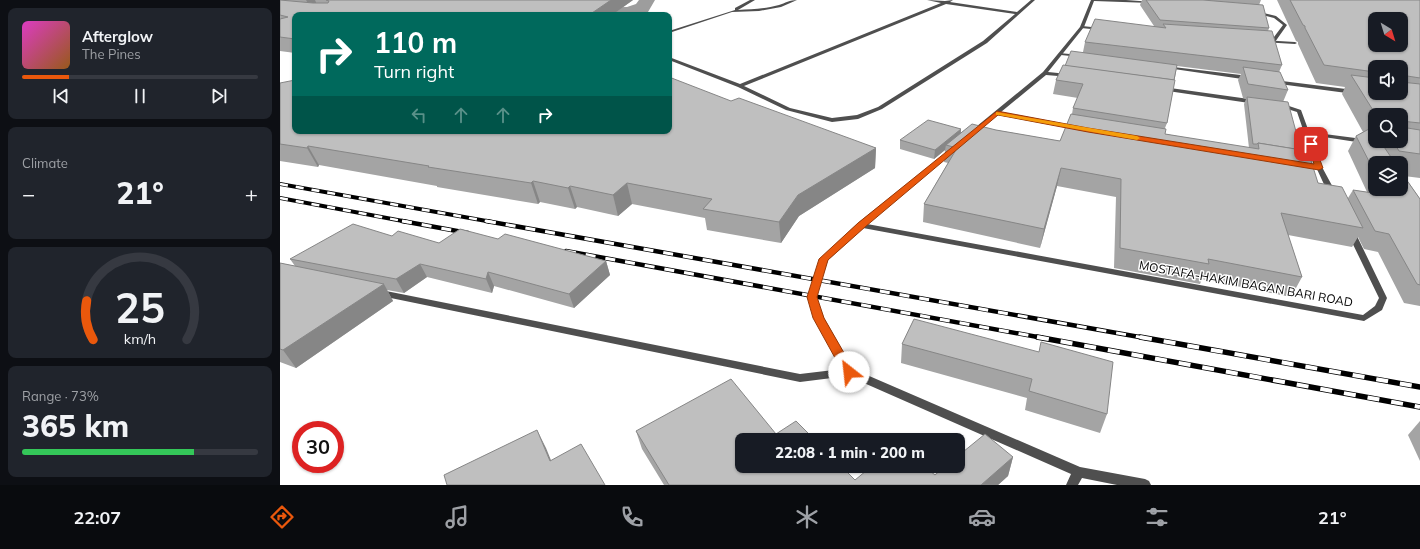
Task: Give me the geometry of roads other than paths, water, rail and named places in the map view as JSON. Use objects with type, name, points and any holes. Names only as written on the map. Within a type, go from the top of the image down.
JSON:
[{"type":"street","points":[[672,31],[732,11],[753,0]]},
{"type":"street","points":[[732,11],[759,10],[780,6],[795,0]]},
{"type":"street","points":[[929,0],[948,1],[1019,13]]},
{"type":"street","points":[[672,59],[740,86],[788,109],[832,120],[858,117],[880,108],[978,46],[1033,0]]},
{"type":"street","points":[[966,139],[1045,73],[1062,54],[1082,27],[1093,0],[1160,2]]},
{"type":"street","points":[[740,86],[948,1]]},
{"type":"street","points":[[1252,11],[1275,17],[1286,25],[1273,41]]},
{"type":"street","points":[[1082,27],[1106,29]]},
{"type":"street","points":[[1257,40],[1295,43]]},
{"type":"street","points":[[1062,54],[1085,57]]},
{"type":"street","points":[[1164,67],[1258,79]]},
{"type":"street","points":[[1045,73],[1076,77]]},
{"type":"street","points":[[1266,80],[1360,93]]},
{"type":"street","points":[[1152,87],[1289,107],[1299,111],[1307,132],[1315,167],[1336,202]]},
{"type":"street","points":[[997,113],[1088,130]]},
{"type":"street","points":[[1307,132],[1367,141]]},
{"type":"street","points":[[849,372],[818,318],[812,297],[824,259],[862,225],[960,144]]},
{"type":"street","name":"MOSTAFA-HAKIM BAGAN BARI ROAD","points":[[862,225],[1364,318],[1379,308],[1383,298],[1346,222]]},
{"type":"street","points":[[371,291],[800,378],[849,372],[931,406],[1079,472],[1145,485]]},
{"type":"street","points":[[1072,485],[1079,472]]},
{"type":"waterway","points":[[628,12],[642,8],[647,0]]},
{"type":"railway","points":[[280,184],[492,222]]},
{"type":"railway","points":[[280,198],[408,222]]},
{"type":"railway","points":[[402,221],[468,233]]},
{"type":"railway","points":[[486,221],[1145,338]]},
{"type":"railway","points":[[566,251],[1043,338]]},
{"type":"railway","points":[[1037,337],[1420,407]]},
{"type":"railway","points":[[1140,337],[1420,387]]}]
